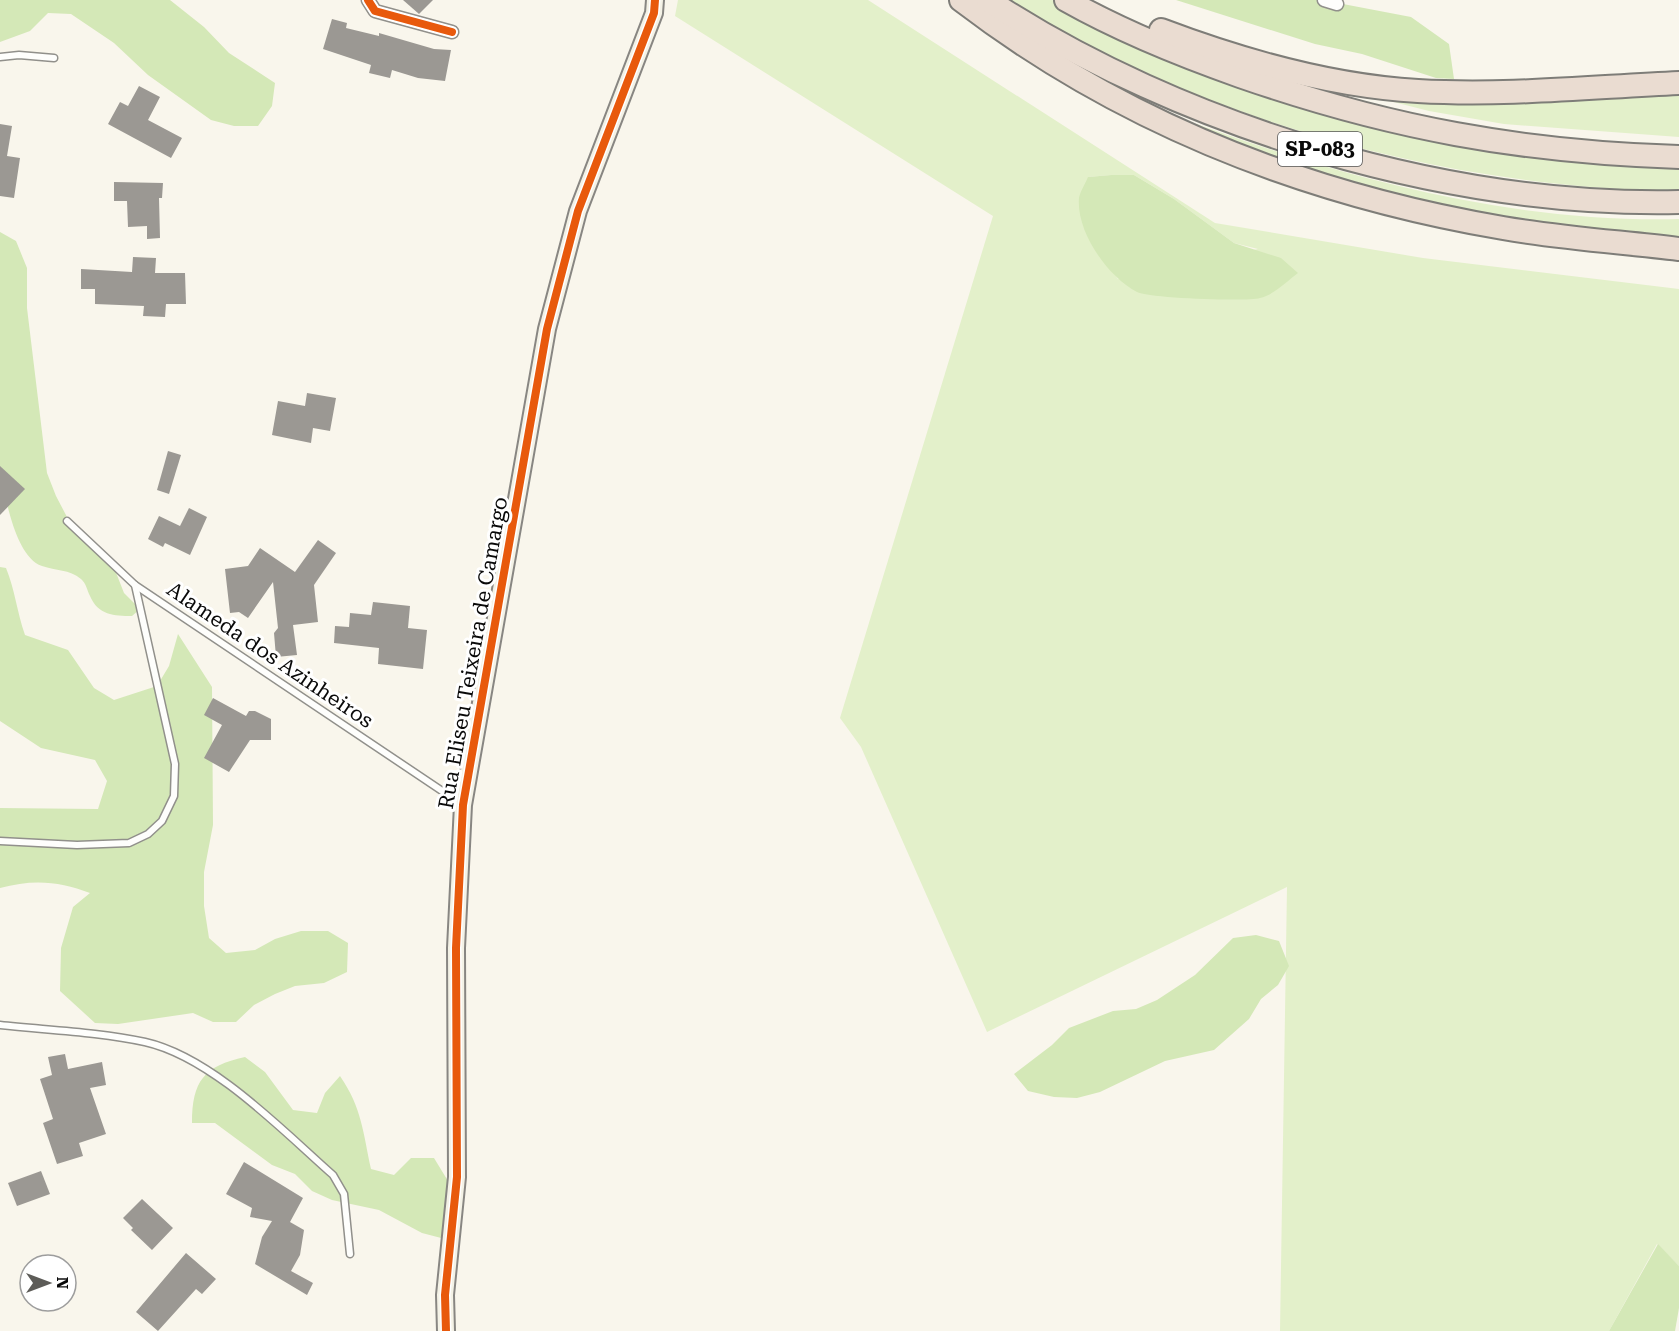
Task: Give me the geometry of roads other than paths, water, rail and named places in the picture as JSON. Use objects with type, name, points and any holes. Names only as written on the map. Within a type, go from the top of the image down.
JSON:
[{"type":"highway","points":[[961,0],[1031,52],[1112,99],[1198,140],[1298,180],[1402,208],[1506,229],[1679,249]]},
{"type":"highway","name":"SP-083","points":[[988,0],[1076,52],[1169,96],[1237,122],[1361,162],[1511,192],[1616,201],[1679,202]]},
{"type":"highway","name":"SP-083","points":[[1066,0],[1112,24],[1191,58],[1274,88],[1368,116],[1505,144],[1578,152],[1679,157]]},
{"type":"highway","points":[[1091,0],[1142,23],[1222,51],[1299,73],[1376,86],[1416,91],[1497,92],[1679,83]]},
{"type":"street","points":[[368,0],[375,11],[452,32]]},
{"type":"street","name":"Rua Eliseu Teixeira de Camargo","points":[[446,1331],[445,1243],[457,1168],[456,948],[463,805],[547,329],[558,279],[578,211],[654,13],[655,0]]},
{"type":"street","points":[[1323,0],[1337,4]]},
{"type":"lane","points":[[0,57],[19,55],[54,58]]},
{"type":"lane","name":"Alameda dos Azinheiros","points":[[66,521],[135,585],[463,805]]},
{"type":"lane","points":[[0,841],[77,845],[129,843],[148,834],[162,821],[174,796],[174,764],[135,585]]},
{"type":"lane","points":[[0,1025],[146,1042],[175,1053],[226,1081],[333,1175],[344,1194],[350,1254]]}]
